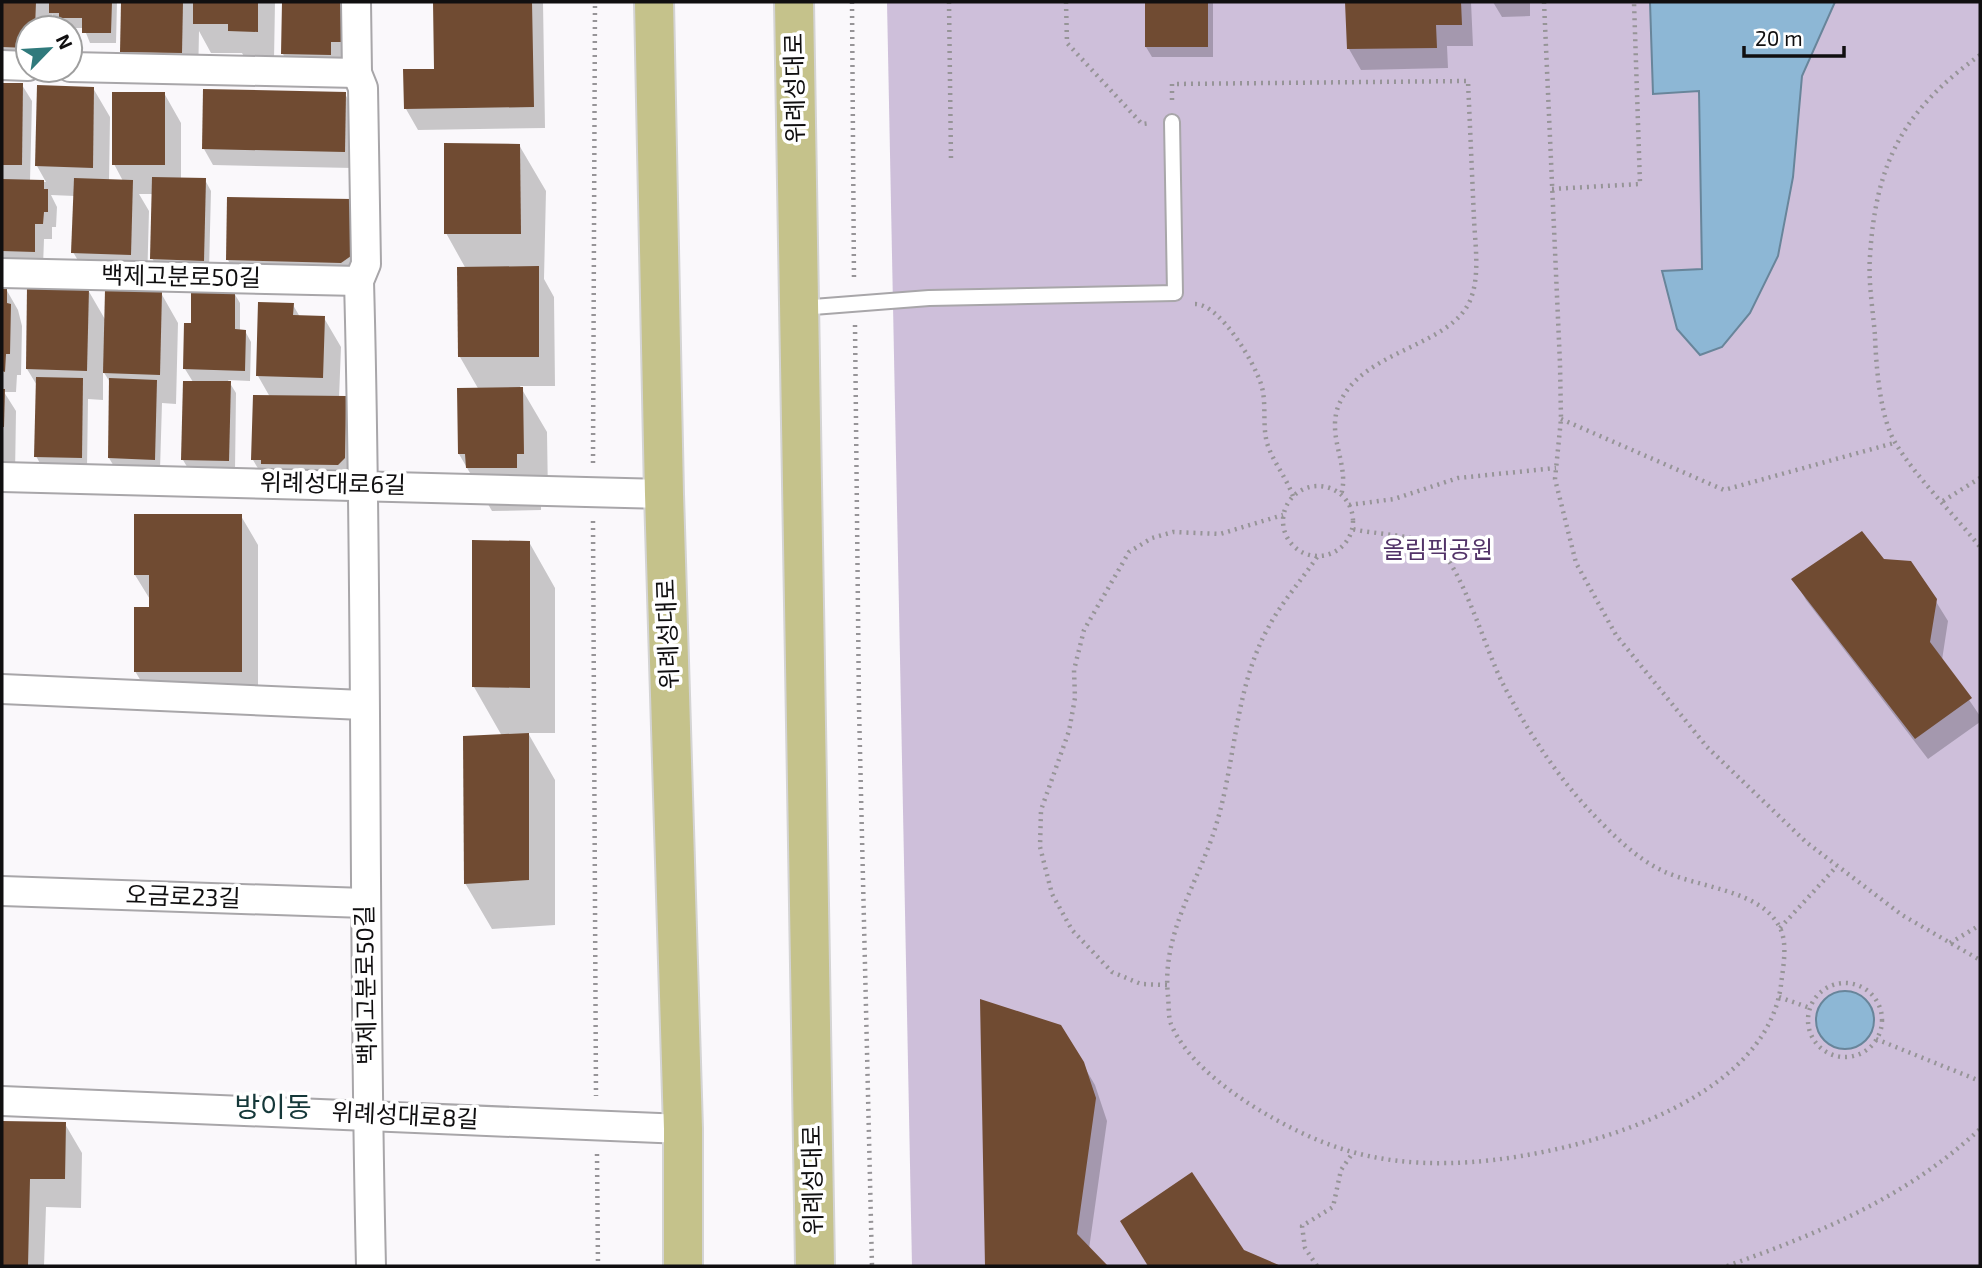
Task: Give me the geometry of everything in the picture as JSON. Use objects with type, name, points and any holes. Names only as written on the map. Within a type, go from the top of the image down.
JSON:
[{"type":"main road","name":"위례성대로","points":[[654,2],[664,494],[683,1129],[683,1266]]},
{"type":"main road","name":"위례성대로","points":[[794,2],[815,1266]]},
{"type":"street","name":"백제고분로50길","points":[[356,2],[357,73],[363,88],[366,264],[359,281],[365,485],[363,705],[371,1266]]},
{"type":"street","points":[[84,67],[357,73]]},
{"type":"street","name":"백제고분로50길","points":[[2,273],[359,281]]},
{"type":"street","name":"위례성대로6길","points":[[2,477],[664,494]]},
{"type":"street","points":[[2,690],[363,705]]},
{"type":"street","name":"오금로23길","points":[[2,891],[365,903]]},
{"type":"street","name":"위례성대로8길","points":[[2,1101],[683,1129]]},
{"type":"lane","points":[[799,308],[929,298],[1175,293],[1172,122]]},
{"type":"path","points":[[594,2],[593,491],[598,1266]]},
{"type":"path","points":[[852,2],[859,708],[872,1266]]},
{"type":"path","points":[[949,2],[951,160]]},
{"type":"path","points":[[1066,2],[1067,43],[1142,124],[1172,122]]},
{"type":"path","points":[[1544,2],[1561,419],[1555,479],[1576,563],[1616,635],[1707,747],[1806,842],[1902,915],[1980,960]]},
{"type":"path","points":[[1552,189],[1640,184],[1634,2]]},
{"type":"path","points":[[1980,55],[1947,79],[1912,116],[1887,164],[1878,199],[1870,258],[1878,383],[1895,443],[1980,547]]},
{"type":"path","points":[[1172,84],[1468,80],[1475,257],[1471,299],[1460,316],[1438,332],[1373,367],[1345,395],[1339,405],[1333,432],[1344,486],[1341,495]]},
{"type":"path","points":[[1175,293],[1183,305],[1203,304],[1216,313],[1240,345],[1261,384],[1267,442],[1293,496]]},
{"type":"path","points":[[1561,419],[1724,490],[1895,443]]},
{"type":"path","points":[[1349,505],[1394,499],[1458,478],[1556,468]]},
{"type":"path","points":[[1943,501],[1980,478]]},
{"type":"path","points":[[1317,557],[1295,548],[1286,538],[1283,515],[1293,496],[1301,490],[1322,486],[1341,495],[1349,505],[1353,516],[1352,529],[1340,549],[1317,557],[1267,629],[1241,698],[1229,782],[1214,833],[1178,919],[1165,972],[1171,1023],[1194,1057],[1226,1089],[1303,1135],[1353,1153],[1448,1163],[1517,1158],[1598,1140],[1639,1124],[1723,1079],[1759,1045],[1779,1004],[1784,963],[1780,928],[1769,910],[1752,901],[1659,869],[1626,845],[1558,776],[1531,734],[1485,648],[1450,559],[1438,548],[1424,542],[1352,529]]},
{"type":"path","points":[[1167,985],[1140,984],[1112,972],[1072,930],[1052,894],[1040,847],[1041,810],[1069,731],[1075,698],[1074,670],[1084,630],[1129,552],[1152,538],[1173,532],[1220,534],[1283,515]]},
{"type":"path","points":[[1780,928],[1837,866]]},
{"type":"path","points":[[1950,943],[1980,925]]},
{"type":"path","points":[[1842,982],[1865,989],[1880,1007],[1882,1019],[1877,1039],[1856,1055],[1831,1054],[1813,1038],[1809,1027],[1810,1008],[1820,992],[1830,985],[1842,982]]},
{"type":"path","points":[[1779,997],[1810,1008]]},
{"type":"path","points":[[1877,1039],[1980,1081]]},
{"type":"path","points":[[1727,1266],[1832,1227],[1872,1207],[1946,1161],[1980,1129]]},
{"type":"path","points":[[1317,1266],[1305,1248],[1302,1226],[1333,1207],[1341,1170],[1353,1153]]},
{"type":"green space","name":"올림픽공원","points":[[887,2],[1980,2],[1980,1266],[912,1266]]},
{"type":"water","points":[[1650,2],[1835,2],[1802,76],[1793,177],[1778,256],[1750,313],[1722,347],[1700,355],[1677,329],[1662,271],[1702,269],[1699,91],[1653,94]]},
{"type":"water","points":[[1839,991],[1851,991],[1866,999],[1874,1014],[1874,1026],[1866,1041],[1851,1049],[1839,1049],[1824,1041],[1816,1026],[1816,1014],[1824,999]]},
{"type":"building","points":[[2,2],[36,2],[36,14],[14,14],[14,47],[2,47]]},
{"type":"building","points":[[49,2],[112,2],[111,33],[84,33],[84,14],[49,13]]},
{"type":"building","points":[[121,2],[183,2],[182,53],[120,52]]},
{"type":"building","points":[[193,2],[258,2],[258,32],[228,31],[228,24],[193,24]]},
{"type":"building","points":[[282,2],[343,2],[342,42],[331,42],[331,55],[281,54]]},
{"type":"building","points":[[433,2],[532,2],[534,107],[404,109],[403,69],[434,69]]},
{"type":"building","points":[[1145,2],[1208,2],[1208,47],[1145,47]]},
{"type":"building","points":[[1345,2],[1461,2],[1462,25],[1436,25],[1437,48],[1347,49]]},
{"type":"building","points":[[2,83],[23,84],[22,165],[2,165]]},
{"type":"building","points":[[37,85],[94,87],[93,168],[35,166]]},
{"type":"building","points":[[203,89],[346,92],[345,152],[202,149]]},
{"type":"building","points":[[112,92],[165,92],[165,165],[112,165]]},
{"type":"building","points":[[444,143],[520,144],[521,234],[444,234]]},
{"type":"building","points":[[152,177],[206,178],[204,261],[150,259]]},
{"type":"building","points":[[74,178],[133,180],[131,255],[71,253]]},
{"type":"building","points":[[2,179],[44,180],[44,189],[48,189],[48,212],[44,212],[43,224],[35,224],[35,252],[2,251]]},
{"type":"building","points":[[227,197],[352,199],[351,256],[341,263],[226,260]]},
{"type":"building","points":[[539,266],[539,357],[458,357],[457,267]]},
{"type":"building","points":[[2,287],[7,287],[7,303],[11,304],[10,354],[6,354],[5,372],[2,371]]},
{"type":"building","points":[[27,287],[89,288],[87,371],[26,369]]},
{"type":"building","points":[[105,290],[162,292],[160,375],[103,373]]},
{"type":"building","points":[[191,290],[235,291],[235,329],[246,330],[245,371],[183,369],[184,323],[191,323]]},
{"type":"building","points":[[258,302],[294,303],[293,315],[325,316],[323,378],[256,376]]},
{"type":"building","points":[[36,377],[83,378],[82,458],[34,457]]},
{"type":"building","points":[[109,378],[157,380],[155,460],[108,458]]},
{"type":"building","points":[[183,381],[231,381],[229,461],[181,460]]},
{"type":"building","points":[[523,387],[524,454],[517,454],[517,468],[466,468],[465,454],[458,454],[457,388]]},
{"type":"building","points":[[2,389],[5,389],[4,427],[2,427]]},
{"type":"building","points":[[253,395],[346,396],[345,458],[338,465],[261,464],[261,460],[251,460]]},
{"type":"building","points":[[134,514],[242,514],[242,672],[134,672],[134,607],[149,607],[149,575],[134,575]]},
{"type":"building","points":[[1862,531],[1884,559],[1911,561],[1937,599],[1930,642],[1972,698],[1915,739],[1791,579]]},
{"type":"building","points":[[472,540],[530,541],[530,688],[472,687]]},
{"type":"building","points":[[529,733],[529,880],[464,884],[463,736]]},
{"type":"building","points":[[980,999],[1061,1025],[1084,1062],[1096,1098],[1077,1234],[1108,1266],[985,1266]]},
{"type":"building","points":[[2,1121],[66,1122],[65,1179],[30,1179],[28,1266],[2,1266]]},
{"type":"building","points":[[1192,1172],[1244,1250],[1281,1266],[1148,1266],[1120,1221]]},
{"type":"district","name":"방이동","points":[[273,1107]]}]
